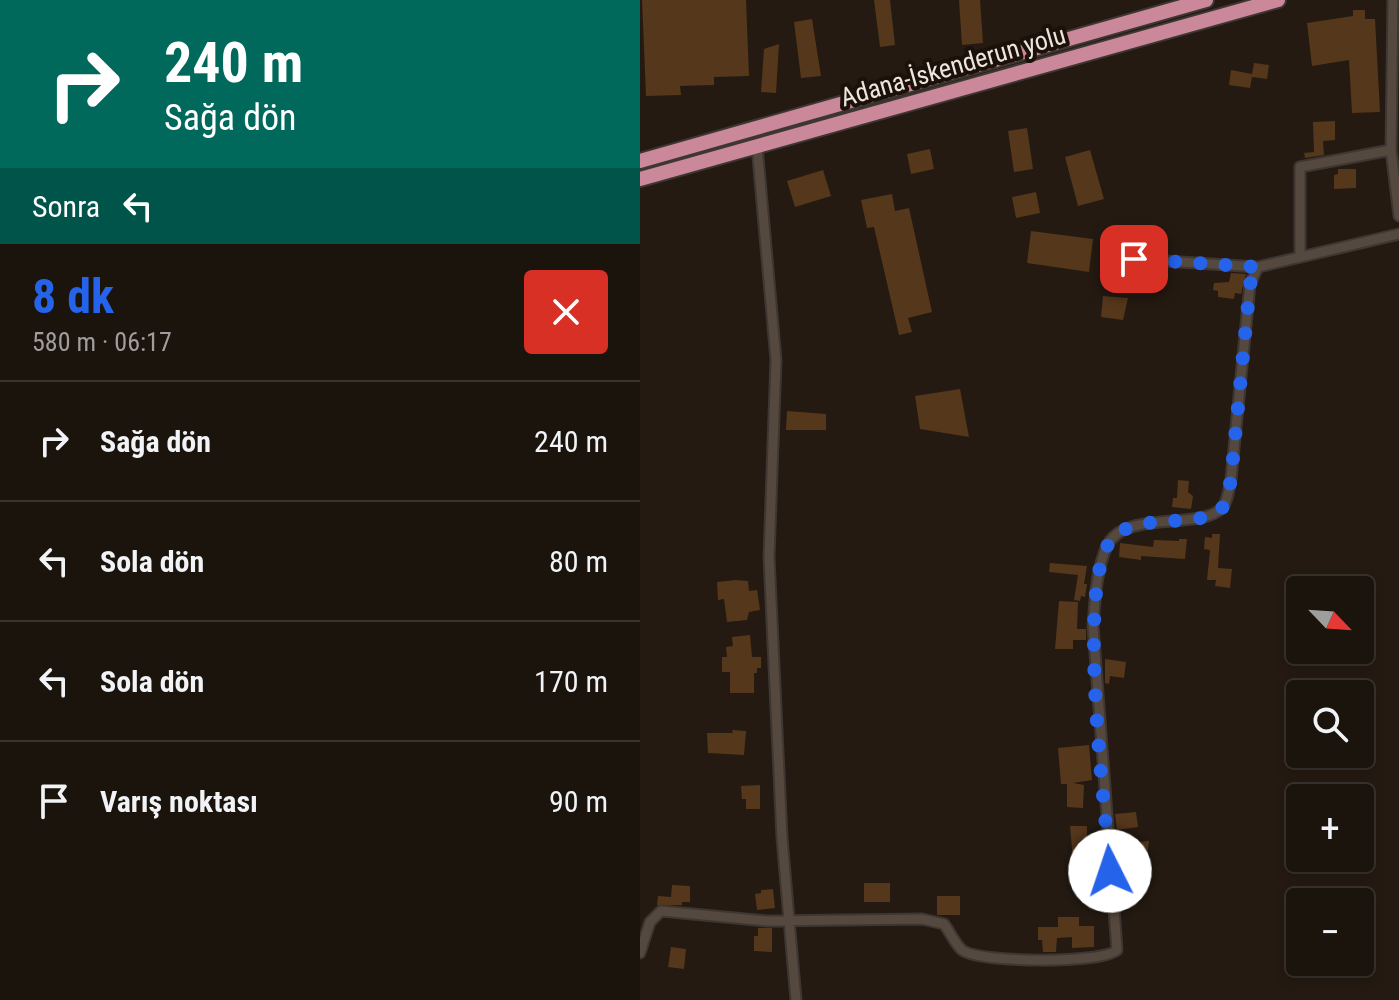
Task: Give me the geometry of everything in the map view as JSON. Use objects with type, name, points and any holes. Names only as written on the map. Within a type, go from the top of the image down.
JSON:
[{"type":"highway","points":[[640,161],[1206,0]]},
{"type":"highway","name":"Adana-İskenderun yolu","points":[[640,179],[1278,0]]},
{"type":"street","points":[[1393,0],[1391,150],[1399,216]]},
{"type":"street","points":[[757,146],[776,360],[769,557],[782,838],[796,1000]]},
{"type":"street","points":[[1300,257],[1300,167],[1391,150]]},
{"type":"street","points":[[1134,259],[1258,267],[1399,234]]},
{"type":"street","points":[[640,953],[650,922],[661,911],[789,921],[922,919],[944,924],[963,951],[985,958],[1083,960],[1112,955],[1117,950],[1096,686],[1093,626],[1096,590],[1107,545],[1116,534],[1140,525],[1214,515],[1225,506],[1231,479],[1250,284],[1258,267]]},
{"type":"building","points":[[642,0],[746,0],[749,76],[714,77],[714,85],[680,86],[681,95],[646,96]]},
{"type":"building","points":[[874,0],[890,0],[895,45],[880,47]]},
{"type":"building","points":[[959,0],[980,0],[983,43],[962,45]]},
{"type":"building","points":[[1353,10],[1365,10],[1365,19],[1375,19],[1380,112],[1352,113],[1349,60],[1312,66],[1307,23],[1353,16]]},
{"type":"building","points":[[812,19],[821,76],[801,78],[794,22]]},
{"type":"building","points":[[779,44],[776,93],[761,92],[764,49]]},
{"type":"building","points":[[1254,63],[1269,65],[1267,79],[1252,77],[1250,88],[1229,85],[1231,70],[1252,74]]},
{"type":"building","points":[[1335,121],[1335,140],[1323,141],[1324,155],[1305,158],[1304,153],[1314,152],[1313,122]]},
{"type":"building","points":[[1027,128],[1033,169],[1014,172],[1008,131]]},
{"type":"building","points":[[930,149],[934,169],[911,174],[907,154]]},
{"type":"building","points":[[1090,150],[1104,199],[1078,206],[1065,157]]},
{"type":"building","points":[[1338,169],[1356,169],[1356,188],[1334,189],[1334,175],[1338,174]]},
{"type":"building","points":[[823,170],[831,196],[795,207],[787,181]]},
{"type":"building","points":[[1036,192],[1040,213],[1016,218],[1012,197]]},
{"type":"building","points":[[892,194],[895,211],[909,208],[932,312],[908,318],[912,332],[899,335],[874,227],[867,228],[861,200]]},
{"type":"building","points":[[1031,231],[1093,239],[1089,272],[1027,263]]},
{"type":"building","points":[[1231,273],[1246,274],[1241,294],[1235,293],[1234,299],[1218,297],[1218,291],[1213,290],[1214,283],[1229,282]]},
{"type":"building","points":[[1103,296],[1128,298],[1123,320],[1101,317]]},
{"type":"building","points":[[960,389],[969,437],[920,429],[915,396]]},
{"type":"building","points":[[787,411],[826,414],[826,430],[786,430]]},
{"type":"building","points":[[1178,480],[1189,481],[1188,492],[1193,496],[1191,509],[1172,507],[1173,498],[1177,498]]},
{"type":"building","points":[[1212,534],[1220,534],[1218,568],[1232,569],[1230,588],[1215,586],[1216,580],[1207,580],[1210,550],[1204,549],[1205,537],[1212,538]]},
{"type":"building","points":[[1187,539],[1185,559],[1119,557],[1120,543],[1153,547],[1154,540]]},
{"type":"building","points":[[1050,563],[1087,566],[1085,597],[1081,596],[1080,601],[1074,600],[1078,575],[1049,572]]},
{"type":"building","points":[[748,581],[749,591],[757,590],[760,610],[749,612],[747,620],[727,622],[724,599],[718,600],[717,582]]},
{"type":"building","points":[[1059,601],[1078,602],[1077,629],[1086,629],[1086,640],[1073,640],[1073,649],[1055,649]]},
{"type":"building","points":[[750,635],[752,657],[761,657],[761,668],[754,673],[754,693],[730,693],[730,672],[722,672],[722,657],[727,657],[726,647],[733,646],[732,637]]},
{"type":"building","points":[[1105,659],[1126,662],[1124,678],[1110,676],[1109,684],[1105,683]]},
{"type":"building","points":[[732,730],[746,731],[744,755],[708,753],[707,733],[733,733]]},
{"type":"building","points":[[1089,745],[1092,780],[1073,783],[1084,785],[1083,808],[1067,807],[1067,784],[1061,784],[1058,748]]},
{"type":"building","points":[[760,785],[760,809],[746,809],[741,786]]},
{"type":"building","points":[[1136,812],[1138,827],[1117,830],[1115,814]]},
{"type":"building","points":[[1070,826],[1087,826],[1087,845],[1080,845],[1080,859],[1073,860]]},
{"type":"building","points":[[1149,841],[1148,850],[1134,850],[1135,861],[1131,862],[1132,900],[1128,900],[1129,908],[1121,908],[1117,844]]},
{"type":"building","points":[[864,883],[890,883],[890,902],[864,902]]},
{"type":"building","points":[[672,885],[690,886],[690,902],[657,905],[658,896],[671,897]]},
{"type":"building","points":[[773,889],[775,908],[757,910],[755,894]]},
{"type":"building","points":[[937,896],[960,896],[960,915],[937,915]]},
{"type":"building","points":[[1058,917],[1079,917],[1079,926],[1094,926],[1094,947],[1072,948],[1072,937],[1057,938],[1056,952],[1043,952],[1042,940],[1038,940],[1038,927],[1058,927]]},
{"type":"building","points":[[758,928],[772,928],[772,952],[754,951],[754,936],[758,936]]},
{"type":"building","points":[[671,947],[686,949],[684,969],[668,967]]},
{"type":"route","points":[[1110,871],[1093,626],[1096,590],[1107,545],[1116,534],[1140,525],[1214,515],[1225,506],[1231,479],[1250,284],[1258,267],[1134,259]]}]
